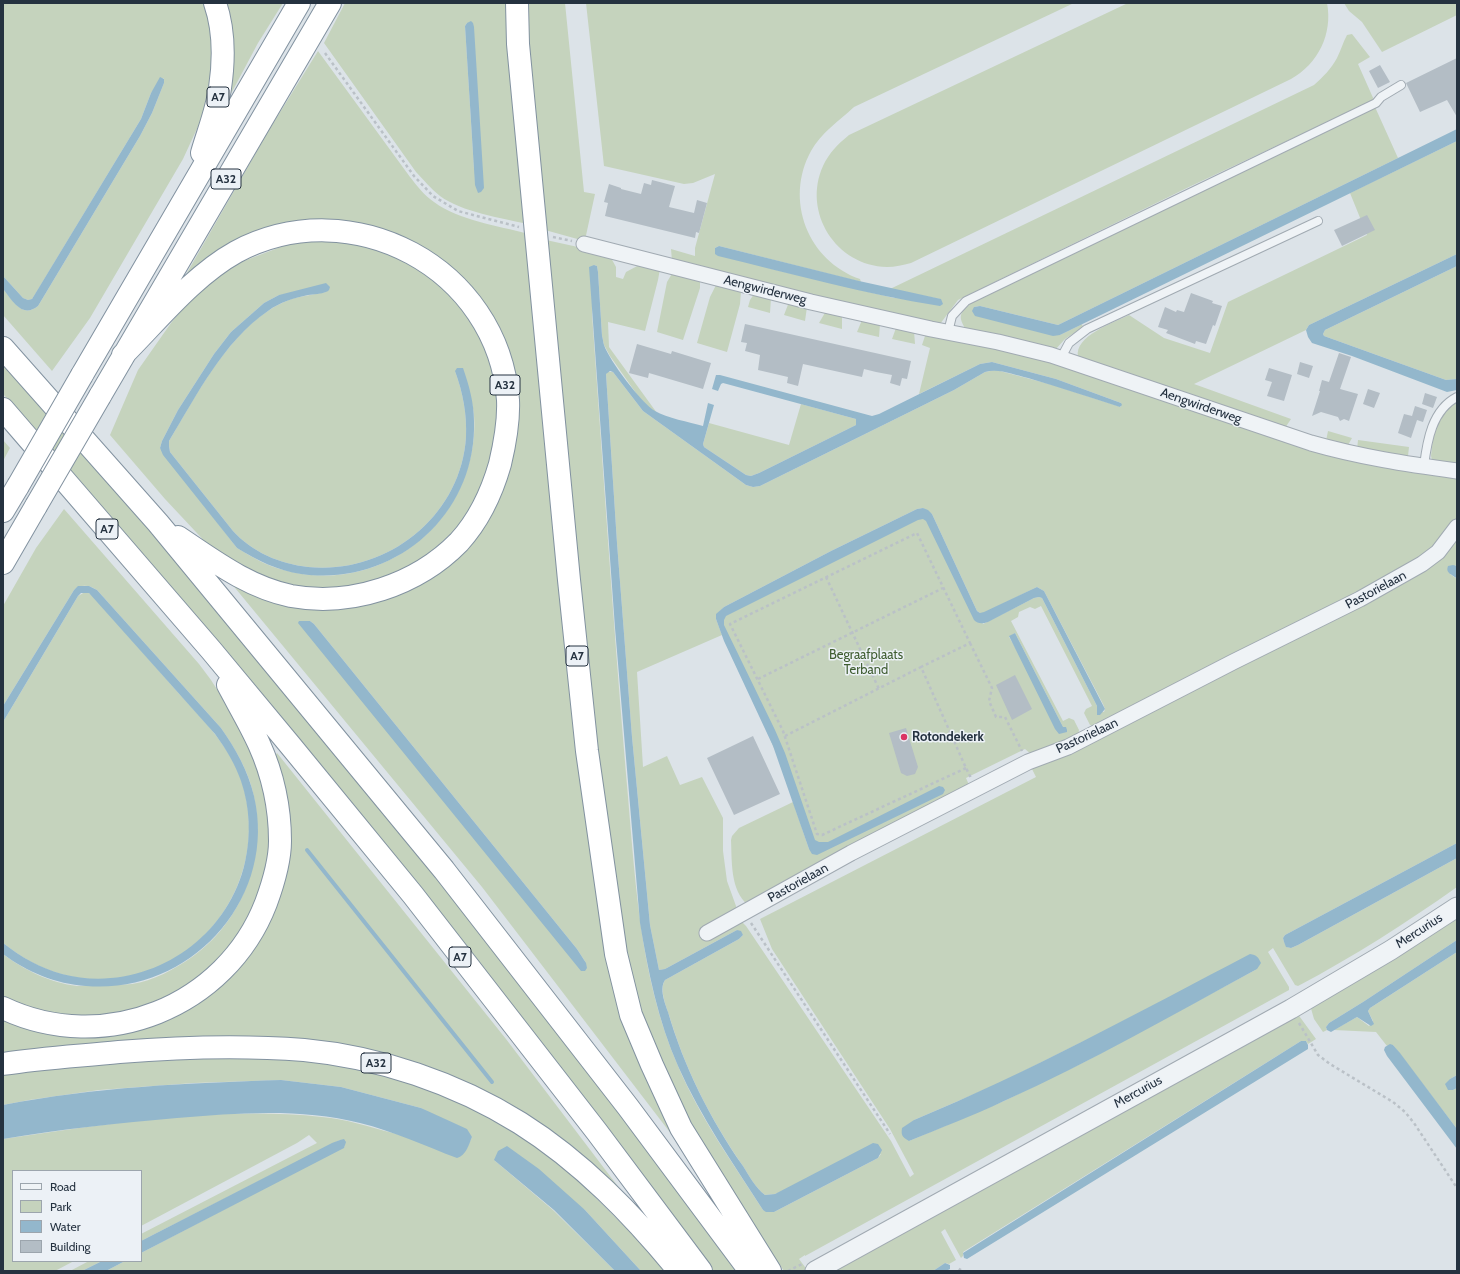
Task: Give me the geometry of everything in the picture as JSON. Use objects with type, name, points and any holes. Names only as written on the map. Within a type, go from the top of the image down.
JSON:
[{"type":"highway","name":"A7","points":[[191,189],[213,117],[220,88],[222,39],[215,3]]},
{"type":"highway","name":"A32","points":[[3,511],[299,3]]},
{"type":"highway","name":"A32","points":[[3,563],[123,355],[330,3]]},
{"type":"highway","name":"A7","points":[[517,3],[519,58],[587,752],[616,954],[631,1015],[681,1128],[770,1271]]},
{"type":"highway","name":"A32","points":[[123,355],[195,281],[214,266],[237,252],[266,239],[292,232],[321,230],[371,236],[395,244],[418,255],[435,268],[453,283],[474,308],[484,324],[495,347],[504,374],[508,400],[504,447],[488,498],[474,522],[460,540],[442,557],[419,572],[392,586],[357,596],[322,599],[293,596],[273,591],[245,580],[228,571],[158,523]]},
{"type":"highway","points":[[3,348],[158,523],[444,870],[628,1107],[750,1271]]},
{"type":"highway","name":"A7","points":[[3,409],[211,650],[418,902],[602,1138],[701,1271]]},
{"type":"highway","name":"A7","points":[[3,1008],[12,1013],[41,1022],[67,1026],[93,1027],[118,1024],[141,1018],[164,1010],[203,987],[222,971],[252,932],[262,913],[270,891],[276,867],[280,843],[277,799],[259,743],[211,650]]},
{"type":"highway","name":"A32","points":[[3,1064],[59,1057],[212,1047],[304,1050],[343,1055],[392,1067],[430,1079],[472,1097],[520,1123],[566,1156],[598,1183],[636,1219],[679,1271]]},
{"type":"street","name":"Aengwirderweg","points":[[584,244],[819,304],[1018,346],[1061,358],[1311,443],[1364,456],[1457,470]]},
{"type":"street","name":"Pastorielaan","points":[[708,933],[851,853],[1028,762],[1068,747],[1103,730],[1403,576],[1438,552],[1457,527]]},
{"type":"street","name":"Mercurius","points":[[808,1267],[1291,1009],[1391,950],[1457,907]]},
{"type":"lane","points":[[948,332],[952,316],[966,301],[1376,103],[1382,97],[1401,85]]},
{"type":"lane","points":[[1061,358],[1069,343],[1087,329],[1318,221]]},
{"type":"lane","points":[[1424,466],[1426,449],[1432,424],[1450,400],[1457,397]]},
{"type":"path","points":[[325,53],[414,176],[433,196],[458,210],[520,228]]},
{"type":"path","points":[[549,236],[584,244]]},
{"type":"path","points":[[966,768],[822,835],[817,834],[785,736],[730,624],[917,533],[992,688],[989,701],[996,717],[1005,717],[1028,762]]},
{"type":"path","points":[[826,577],[880,689]]},
{"type":"path","points":[[758,679],[943,588]]},
{"type":"path","points":[[785,736],[970,643]]},
{"type":"path","points":[[921,668],[976,789]]},
{"type":"path","points":[[744,913],[890,1134]]},
{"type":"path","points":[[1298,1021],[1318,1055],[1330,1064],[1393,1102],[1405,1112],[1414,1123],[1457,1188]]},
{"type":"path","points":[[959,1271],[962,1266]]},
{"type":"path","points":[[788,1271],[808,1267]]},
{"type":"green space","points":[[3,3],[206,3],[213,46],[211,86],[201,120],[183,159],[90,318],[52,371],[3,315],[3,289],[14,303],[23,309],[32,309],[38,306],[140,136],[152,113],[164,83],[164,79],[163,78],[151,93],[141,119],[34,296],[32,299],[28,300],[23,298],[3,276]]},
{"type":"green space","points":[[220,3],[283,3],[258,43],[225,105]]},
{"type":"green space","points":[[345,3],[510,3],[527,224],[470,210],[449,202],[440,196],[416,172],[324,43]],"holes":[[[467,23],[475,185],[465,26]]]},
{"type":"green space","points":[[524,3],[565,3],[584,192],[595,194],[585,240],[545,230]]},
{"type":"green space","points":[[586,3],[1074,3],[854,107],[820,138],[811,151],[803,170],[800,189],[801,208],[806,227],[815,244],[827,258],[842,270],[860,279],[861,282],[719,246],[715,248],[772,269],[894,298],[940,299],[890,289],[1314,85],[1327,73],[1335,62],[1347,35],[1352,34],[1370,57],[1358,64],[1374,100],[1191,186],[958,300],[940,324],[878,312],[672,261],[671,249],[695,256],[695,248],[715,174],[693,183],[684,184],[604,166]]},
{"type":"green space","points":[[1128,3],[1327,3],[1328,26],[1316,57],[1301,73],[1291,79],[911,263],[887,267],[869,264],[853,257],[839,247],[828,233],[821,218],[817,201],[818,184],[823,166],[828,157],[849,135]]},
{"type":"green space","points":[[1344,3],[1457,3],[1457,15],[1382,52],[1362,22],[1349,11]]},
{"type":"green space","points":[[318,51],[410,177],[427,196],[434,202],[455,214],[479,222],[528,234],[607,948],[685,1152],[482,887],[231,583],[290,601],[441,564],[511,447],[474,297],[339,225],[180,285],[269,130]],"holes":[[[310,621],[314,624],[577,949],[586,963],[299,622]]]},
{"type":"green space","points":[[1375,107],[1398,158],[1058,325],[980,306],[974,307],[1060,335],[1082,324],[1083,327],[1065,339],[1055,350],[966,330],[963,325],[961,315],[971,303],[1107,235]]},
{"type":"green space","points":[[1457,141],[1457,254],[1309,325],[1306,330],[1194,384],[1291,419],[1285,428],[1078,357],[1078,349],[1088,337],[1105,326],[1129,315],[1164,338],[1210,353],[1228,302],[1367,235],[1350,193]]},
{"type":"green space","points":[[337,240],[390,252],[437,281],[472,322],[488,354],[497,389],[498,426],[486,480],[469,512],[458,527],[431,552],[400,572],[365,584],[329,589],[292,586],[257,575],[210,547],[165,499],[110,435],[138,370],[183,308],[205,287],[233,265],[283,244]],"holes":[[[326,292],[299,297],[284,302],[265,313],[248,327],[232,344],[204,382],[169,441],[170,452],[233,531],[258,551],[287,563],[308,567],[337,567],[365,561],[391,550],[414,535],[434,515],[450,492],[461,466],[466,437],[464,404],[455,371],[471,400],[474,413],[474,433],[466,473],[450,506],[433,527],[413,545],[390,560],[365,570],[339,575],[312,575],[284,570],[266,564],[237,548],[160,448],[178,410],[214,354],[231,332],[264,303],[279,295]]]},
{"type":"green space","name":"Begraafplaats Terband","points":[[546,240],[610,256],[616,267],[616,277],[623,279],[626,272],[641,264],[660,269],[645,331],[608,322],[609,347],[657,413],[648,407],[638,396],[604,345],[602,336],[598,272],[597,266],[594,265],[592,314],[626,774],[640,922],[654,995],[678,1066],[696,1104],[763,1210],[774,1212],[878,1158],[881,1154],[775,1194],[765,1195],[750,1178],[720,1131],[700,1094],[675,1035],[664,998],[663,984],[665,980],[739,939],[743,935],[737,930],[665,969],[659,970],[650,925],[632,737],[617,543],[607,372],[613,372],[643,411],[746,485],[753,487],[760,486],[954,390],[985,372],[995,370],[1000,371],[1053,385],[1121,407],[1121,403],[1056,379],[992,362],[980,364],[919,394],[930,348],[922,345],[926,333],[940,338],[971,344],[972,342],[1067,366],[1457,477],[1457,522],[1450,532],[1413,566],[1094,727],[1090,725],[1084,713],[1086,709],[1092,706],[1041,606],[1035,609],[1030,607],[1019,612],[1018,617],[1011,621],[1063,721],[1069,718],[1074,720],[1079,730],[1078,736],[1032,755],[1025,749],[966,778],[969,785],[748,905],[742,899],[738,891],[733,875],[731,840],[732,836],[739,828],[793,802],[809,849],[816,851],[796,799],[725,634],[721,614],[925,512],[983,624],[1034,598],[1042,598],[1097,706],[1097,710],[1104,712],[1105,709],[1103,704],[1044,591],[1037,587],[984,613],[977,611],[932,514],[923,508],[917,509],[831,551],[724,607],[716,615],[722,635],[637,672],[643,767],[667,756],[680,785],[702,777],[723,818],[723,851],[727,881],[736,906],[738,921],[742,922],[746,926],[891,1141],[910,1177],[914,1174],[890,1129],[772,949],[760,919],[1036,777],[1031,767],[1419,572],[1457,535],[1457,566],[1456,565],[1450,574],[1457,579],[1457,843],[1285,935],[1283,938],[1284,942],[1287,947],[1291,948],[1298,945],[1457,858],[1457,887],[1379,939],[1298,986],[1295,985],[1273,948],[1268,952],[1289,987],[1289,990],[805,1255],[799,1259],[808,1271],[784,1271],[695,1141],[632,994],[591,734]],"holes":[[[1015,633],[1063,727],[1009,637]],[[1257,969],[1088,1060],[1004,1101],[909,1141],[914,1120],[1000,1083],[1080,1043]]]},
{"type":"green space","points":[[1457,266],[1457,379],[1446,380],[1324,336],[1323,334],[1325,330]]},
{"type":"green space","points":[[673,272],[700,279],[700,288],[683,340],[657,332],[667,282]]},
{"type":"green space","points":[[716,285],[741,291],[740,304],[727,352],[697,343],[710,297]]},
{"type":"green space","points":[[754,294],[771,298],[770,313],[748,307]]},
{"type":"green space","points":[[789,302],[807,307],[805,321],[784,315]]},
{"type":"green space","points":[[826,311],[842,315],[842,329],[819,323]]},
{"type":"green space","points":[[862,320],[880,324],[879,337],[857,332]]},
{"type":"green space","points":[[896,328],[914,331],[915,344],[892,339]]},
{"type":"green space","points":[[3,362],[89,456],[344,761],[512,972],[741,1271],[713,1271],[653,1189],[29,423],[3,394]]},
{"type":"green space","points":[[1457,400],[1457,464],[1432,460],[1431,456],[1434,429],[1441,414]]},
{"type":"green space","points":[[801,404],[856,419],[856,425],[751,476],[746,475],[704,447],[703,444],[709,423],[789,445]]},
{"type":"green space","points":[[1328,431],[1352,438],[1347,447],[1326,441]]},
{"type":"green space","points":[[3,440],[10,448],[3,461]]},
{"type":"green space","points":[[1358,440],[1409,447],[1408,456],[1406,458],[1357,450]]},
{"type":"green space","points":[[64,509],[199,664],[244,732],[262,765],[272,840],[264,884],[237,940],[192,984],[148,1005],[111,1015],[68,1018],[25,1006],[3,996],[3,954],[38,975],[57,982],[77,986],[132,984],[164,974],[192,957],[211,941],[228,922],[250,877],[255,853],[257,828],[255,803],[249,779],[236,752],[221,728],[94,588],[82,586],[74,590],[3,706],[3,606],[36,548]]},
{"type":"green space","points":[[85,592],[93,596],[204,721],[222,744],[237,769],[242,782],[249,824],[245,864],[230,900],[208,932],[178,957],[143,973],[103,980],[53,972],[30,962],[3,943],[3,722],[78,596]]},
{"type":"green space","points":[[277,753],[506,1039],[629,1201],[559,1140],[367,1053],[3,1059],[3,1014],[143,1023],[266,926],[273,758]]},
{"type":"green space","points":[[1457,915],[1457,940],[1329,1023],[1326,1027],[1327,1030],[1323,1032],[1314,1019],[1310,1005]]},
{"type":"green space","points":[[1457,952],[1457,1075],[1450,1079],[1453,1090],[1457,1088],[1457,1129],[1393,1045],[1387,1046],[1376,1032],[1334,1030],[1357,1017],[1369,1026],[1373,1021],[1368,1011],[1370,1008]]},
{"type":"green space","points":[[1297,1013],[1316,1039],[1308,1044],[1306,1041],[1301,1041],[963,1252],[963,1256],[961,1258],[945,1229],[941,1232],[956,1260],[949,1264],[945,1263],[933,1271],[826,1271]]},
{"type":"green space","points":[[282,1056],[338,1065],[388,1075],[462,1103],[524,1135],[574,1176],[642,1244],[665,1271],[641,1271],[585,1210],[494,1160],[553,1210],[615,1271],[106,1271],[123,1262],[142,1262],[142,1252],[345,1146],[340,1140],[142,1240],[142,1233],[317,1143],[309,1135],[297,1143],[142,1225],[142,1170],[12,1170],[12,1262],[72,1262],[55,1271],[3,1271],[3,1139],[162,1118],[242,1114],[282,1114],[322,1117],[358,1124],[466,1150],[472,1137],[421,1108],[341,1087],[281,1080],[194,1083],[99,1090],[3,1105],[3,1074],[142,1062]]},
{"type":"green space","points":[[87,1262],[100,1262],[82,1271],[70,1271]]},
{"type":"water","points":[[471,21],[474,27],[484,188],[478,193],[475,185],[465,26]]},
{"type":"water","points":[[160,77],[164,79],[164,83],[152,113],[140,136],[38,306],[27,310],[22,309],[14,303],[3,289],[3,276],[23,298],[28,300],[32,299],[141,119],[151,93]]},
{"type":"water","points":[[1457,129],[1457,141],[1060,335],[1053,336],[975,316],[972,311],[974,307],[980,306],[1058,325]]},
{"type":"water","points":[[719,246],[859,281],[941,299],[943,304],[940,306],[884,296],[718,256],[715,254],[715,248]]},
{"type":"water","points":[[1457,254],[1457,266],[1325,330],[1323,334],[1324,336],[1446,380],[1457,379],[1457,390],[1447,392],[1352,356],[1312,343],[1308,337],[1306,330],[1309,325]]},
{"type":"water","points":[[594,265],[597,266],[598,272],[602,336],[607,352],[619,371],[634,391],[649,407],[666,416],[703,426],[708,403],[714,405],[703,444],[704,447],[746,475],[751,476],[759,473],[856,425],[856,419],[723,383],[718,391],[712,389],[716,375],[872,416],[879,414],[980,364],[992,362],[1056,379],[1121,403],[1122,405],[1120,407],[1006,372],[985,372],[954,390],[760,486],[753,487],[746,485],[643,411],[613,372],[610,371],[606,374],[632,737],[650,925],[659,970],[665,969],[737,930],[741,931],[743,935],[739,939],[665,980],[663,984],[663,996],[674,1032],[690,1073],[709,1111],[750,1178],[765,1195],[775,1194],[873,1143],[878,1144],[882,1150],[878,1158],[774,1212],[766,1212],[763,1210],[718,1140],[687,1085],[671,1049],[659,1014],[646,959],[640,923],[615,628],[589,267]]},
{"type":"water","points":[[326,283],[330,287],[328,291],[308,295],[277,305],[252,324],[237,338],[212,370],[169,441],[169,446],[170,452],[233,531],[258,551],[277,560],[308,567],[337,567],[365,561],[391,550],[414,535],[434,515],[450,492],[461,466],[466,437],[464,404],[455,371],[457,368],[463,368],[471,394],[474,414],[471,455],[461,486],[445,514],[424,538],[397,556],[368,569],[335,575],[292,573],[260,561],[237,548],[163,455],[160,448],[178,410],[214,354],[231,332],[264,303],[279,295]]},
{"type":"water","points":[[923,508],[932,514],[977,611],[980,613],[984,612],[1037,587],[1044,591],[1105,709],[1100,715],[1097,715],[1097,706],[1042,598],[1034,598],[988,622],[977,622],[974,620],[926,521],[923,519],[918,520],[726,616],[724,620],[724,625],[785,753],[815,840],[819,842],[828,842],[939,786],[943,787],[945,790],[943,794],[817,855],[812,854],[773,746],[724,641],[716,619],[716,614],[724,607],[831,551],[917,509]]},
{"type":"water","points":[[1448,566],[1457,566],[1457,579],[1450,574],[1447,569]]},
{"type":"water","points":[[78,586],[89,586],[97,590],[221,728],[241,760],[254,796],[258,834],[252,870],[239,904],[218,933],[191,957],[160,975],[124,985],[86,986],[53,980],[32,972],[3,954],[3,943],[17,953],[46,969],[62,974],[92,979],[122,977],[150,969],[177,956],[200,939],[220,917],[235,891],[247,852],[249,832],[248,811],[239,775],[223,745],[215,734],[89,593],[81,593],[78,596],[3,722],[3,706],[74,590]]},
{"type":"water","points":[[299,621],[310,621],[314,624],[577,949],[586,963],[587,968],[585,971],[581,971],[298,623]]},
{"type":"water","points":[[1015,633],[1063,727],[1066,727],[1067,732],[1059,734],[1055,729],[1009,636]]},
{"type":"water","points":[[1457,843],[1457,858],[1298,945],[1291,948],[1286,947],[1283,938],[1285,935]]},
{"type":"water","points":[[1457,940],[1457,952],[1370,1008],[1368,1011],[1374,1024],[1371,1026],[1357,1017],[1331,1032],[1327,1030],[1326,1027],[1329,1023]]},
{"type":"water","points":[[1250,954],[1257,957],[1261,963],[1257,969],[1100,1054],[1036,1086],[968,1117],[909,1141],[902,1136],[902,1128],[914,1120],[1042,1062]]},
{"type":"water","points":[[1301,1041],[1306,1041],[1308,1049],[967,1259],[964,1258],[963,1253]]},
{"type":"water","points":[[1390,1044],[1393,1045],[1400,1053],[1457,1129],[1457,1149],[1387,1056],[1384,1050],[1385,1047]]},
{"type":"water","points":[[1457,1075],[1457,1088],[1448,1090],[1445,1084]]},
{"type":"water","points":[[281,1080],[341,1087],[421,1108],[467,1129],[472,1137],[463,1155],[457,1158],[397,1134],[338,1118],[315,1115],[246,1113],[68,1129],[3,1139],[3,1105],[107,1090],[176,1084]]},
{"type":"water","points":[[344,1139],[346,1142],[344,1148],[142,1252],[142,1240]]},
{"type":"water","points":[[507,1146],[539,1169],[585,1210],[641,1271],[615,1271],[554,1210],[494,1160],[498,1151]]},
{"type":"water","points":[[100,1262],[123,1262],[106,1271],[82,1271]]},
{"type":"water","points":[[945,1263],[950,1265],[950,1269],[946,1271],[933,1271]]},
{"type":"building","points":[[1457,58],[1457,117],[1447,100],[1420,112],[1406,83]]},
{"type":"building","points":[[1380,65],[1390,82],[1378,88],[1369,71]]},
{"type":"building","points":[[652,180],[675,186],[669,207],[694,213],[697,200],[707,203],[699,233],[696,232],[695,238],[605,216],[608,203],[604,202],[609,184],[641,194],[644,183],[651,185]]},
{"type":"building","points":[[1367,215],[1375,230],[1342,246],[1334,230]]},
{"type":"building","points":[[1191,293],[1222,306],[1215,326],[1213,325],[1206,344],[1196,341],[1195,344],[1166,333],[1168,330],[1158,327],[1165,307],[1176,312],[1177,310],[1184,312]]},
{"type":"building","points":[[745,324],[911,361],[907,379],[902,378],[900,386],[890,383],[892,375],[864,369],[862,377],[803,364],[798,386],[787,383],[788,377],[758,370],[760,355],[745,351],[747,343],[741,342]]},
{"type":"building","points":[[637,344],[671,354],[672,351],[711,363],[703,389],[649,373],[648,378],[629,373]]},
{"type":"building","points":[[1339,353],[1351,357],[1340,389],[1358,394],[1349,421],[1344,419],[1340,421],[1338,417],[1321,412],[1312,416],[1322,380],[1329,382]]},
{"type":"building","points":[[1300,362],[1313,366],[1309,378],[1297,374]]},
{"type":"building","points":[[1269,368],[1292,375],[1284,401],[1267,396],[1272,382],[1265,380]]},
{"type":"building","points":[[1368,389],[1380,393],[1374,408],[1363,404]]},
{"type":"building","points":[[1425,393],[1437,397],[1433,408],[1422,404]]},
{"type":"building","points":[[1415,406],[1427,410],[1423,422],[1417,420],[1411,438],[1398,433],[1404,414],[1412,416]]},
{"type":"building","points":[[1015,675],[1032,709],[1012,720],[996,685]]},
{"type":"building","points":[[906,728],[918,767],[915,774],[907,776],[901,773],[889,733]]},
{"type":"building","points":[[753,736],[780,794],[734,815],[707,758]]},
{"type":"waterway","points":[[307,850],[492,1082]]},
{"type":"place","name":"Rotondekerk","points":[[904,737]]}]
